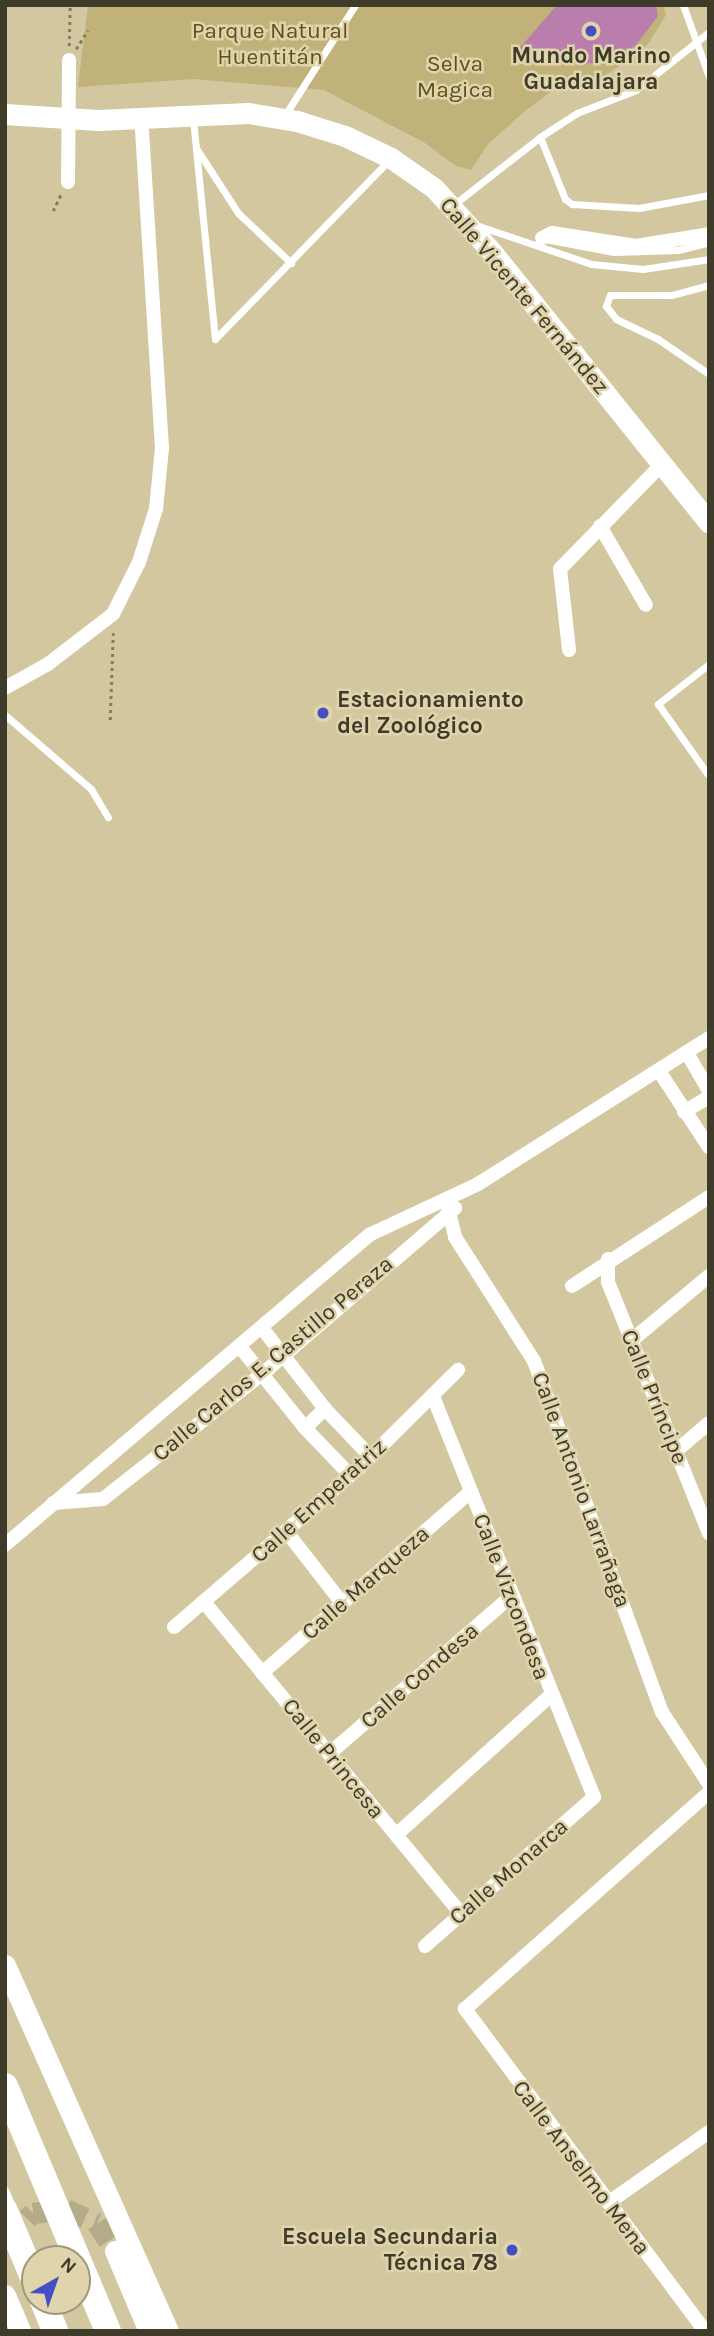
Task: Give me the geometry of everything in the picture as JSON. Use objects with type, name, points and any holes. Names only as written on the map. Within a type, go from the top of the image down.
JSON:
[{"type":"highway","points":[[5,2086],[108,2331]]},
{"type":"highway","points":[[5,2211],[21,2249]]},
{"type":"street","points":[[68,182],[69,60]]},
{"type":"street","name":"Calle Vicente Fernández","points":[[5,114],[141,118],[248,113],[345,136],[391,158],[458,214],[709,523]]},
{"type":"street","points":[[5,688],[48,664],[113,614],[139,562],[156,509],[162,448],[141,118]]},
{"type":"street","points":[[542,238],[552,233],[636,246],[709,233]]},
{"type":"street","points":[[569,650],[560,569],[663,464]]},
{"type":"street","points":[[600,526],[646,605]]},
{"type":"street","name":"Calle Carlos E. Castillo Peraza","points":[[53,1503],[103,1499],[261,1374],[447,1207],[478,1184],[709,1038]]},
{"type":"street","points":[[687,1053],[709,1091]]},
{"type":"street","points":[[659,1071],[709,1147]]},
{"type":"street","points":[[684,1112],[709,1097]]},
{"type":"street","points":[[572,1286],[608,1259],[709,1197]]},
{"type":"street","name":"Calle Carlos E. Castillo Peraza","points":[[5,1545],[241,1348],[371,1234],[447,1207]]},
{"type":"street","name":"Calle Antonio Larrañaga","points":[[447,1207],[455,1237],[534,1361],[662,1712],[709,1784]]},
{"type":"street","name":"Calle Príncipe","points":[[608,1259],[608,1282],[709,1533]]},
{"type":"street","points":[[631,1341],[709,1276]]},
{"type":"street","points":[[262,1328],[325,1409],[371,1457]]},
{"type":"street","points":[[241,1348],[304,1428],[351,1475]]},
{"type":"street","name":"Calle Emperatriz","points":[[174,1627],[371,1457],[458,1370]]},
{"type":"street","name":"Calle Vizcondesa","points":[[432,1395],[510,1597],[594,1797]]},
{"type":"street","points":[[304,1428],[325,1409]]},
{"type":"street","points":[[676,1451],[709,1423]]},
{"type":"street","name":"Calle Marqueza","points":[[262,1673],[470,1492]]},
{"type":"street","points":[[286,1531],[342,1604]]},
{"type":"street","name":"Calle Condesa","points":[[329,1754],[510,1597]]},
{"type":"street","name":"Calle Princesa","points":[[204,1602],[462,1915]]},
{"type":"street","points":[[396,1836],[550,1696]]},
{"type":"street","name":"Calle Anselmo Mena","points":[[705,2331],[467,2017],[468,2003],[709,1792]]},
{"type":"street","name":"Calle Monarca","points":[[425,1946],[594,1797]]},
{"type":"street","points":[[5,1965],[168,2331]]},
{"type":"street","points":[[608,2203],[709,2132]]},
{"type":"street","points":[[115,2251],[149,2331]]},
{"type":"street","points":[[5,2295],[20,2331]]},
{"type":"lane","points":[[282,119],[355,5]]},
{"type":"lane","points":[[683,5],[709,77]]},
{"type":"lane","points":[[709,33],[695,40],[636,90],[577,113],[540,137],[458,214],[526,239],[547,252],[601,265],[643,269],[709,259]]},
{"type":"lane","points":[[192,115],[215,339],[391,158]]},
{"type":"lane","points":[[540,137],[565,200],[572,204],[639,208],[709,195]]},
{"type":"lane","points":[[194,145],[244,220],[291,262]]},
{"type":"lane","points":[[526,239],[542,238],[614,252],[678,250],[709,242]]},
{"type":"lane","points":[[709,285],[671,295],[610,295],[607,299],[616,319],[709,374]]},
{"type":"lane","points":[[709,664],[658,704],[709,776]]},
{"type":"lane","points":[[5,715],[91,789],[108,817]]},
{"type":"lane","points":[[5,2190],[28,2245]]},
{"type":"path","points":[[69,5],[69,60]]},
{"type":"path","points":[[69,60],[88,30]]},
{"type":"path","points":[[110,720],[113,614]]},
{"type":"green space","name":"Selva Magica","points":[[88,5],[663,5],[666,15],[648,44],[618,67],[597,81],[553,90],[525,111],[488,144],[471,170],[456,166],[425,143],[324,90],[193,79],[78,87]]},
{"type":"building","name":"Mundo Marino Guadalajara","points":[[557,5],[656,5],[658,16],[636,45],[612,63],[545,64],[511,58]]},
{"type":"tunnel","points":[[5,2240],[33,2213],[66,2209],[97,2223],[115,2251]]},
{"type":"place","name":"Mundo Marino Guadalajara","points":[[591,31]]},
{"type":"place","name":"Estacionamiento del Zoológico","points":[[323,713]]},
{"type":"place","name":"Escuela Secundaria Técnica 78","points":[[512,2250]]},
{"type":"park label","name":"Parque Natural Huentitán","points":[[270,44]]}]
